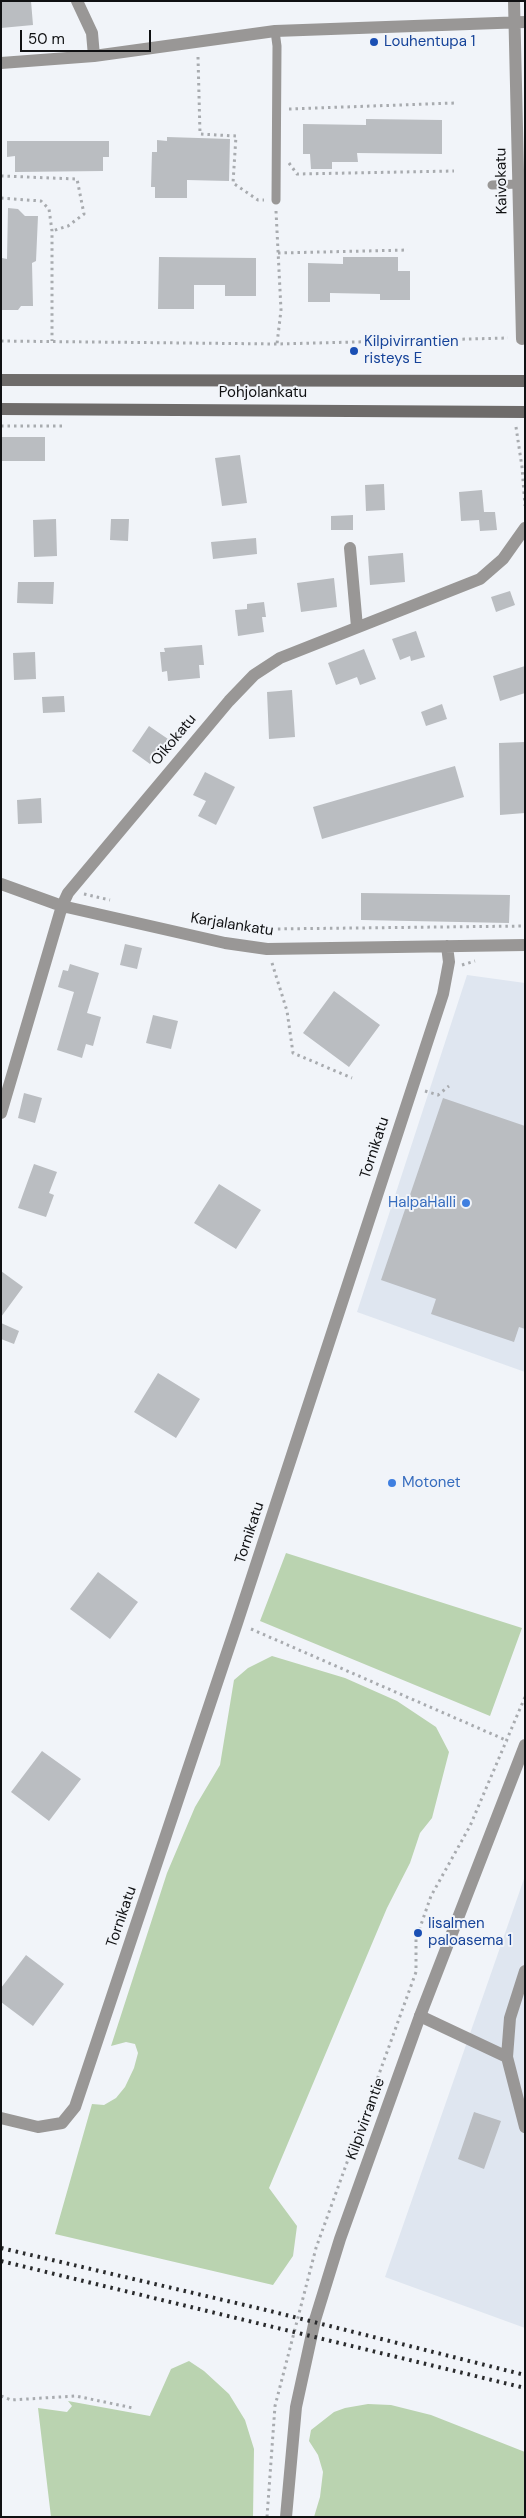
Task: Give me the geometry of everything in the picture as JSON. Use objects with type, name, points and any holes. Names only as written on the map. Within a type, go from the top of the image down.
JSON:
[{"type":"main road","name":"Pohjolankatu","points":[[1,380],[525,381]]},
{"type":"main road","name":"Pohjolankatu","points":[[1,409],[525,412]]},
{"type":"street","points":[[77,1],[92,33],[94,56]]},
{"type":"street","name":"Kaivokatu","points":[[514,1],[520,22],[518,184],[522,339]]},
{"type":"street","points":[[1,63],[94,56],[275,31],[520,22]]},
{"type":"street","name":"Oikokatu","points":[[1,1113],[5,1089],[62,906],[70,891],[229,701],[254,675],[280,658],[480,579],[503,559],[525,528]]},
{"type":"street","points":[[350,548],[357,626]]},
{"type":"street","name":"Karjalankatu","points":[[1,884],[62,906],[225,943],[267,948],[525,946]]},
{"type":"street","name":"Tornikatu","points":[[1,2118],[38,2127],[62,2123],[75,2107],[237,1623],[443,994],[449,962],[447,946]]},
{"type":"street","name":"Kilpivirrantie","points":[[286,2517],[296,2407],[315,2320],[340,2239],[420,2016],[520,1770],[524,1747]]},
{"type":"street","points":[[525,1971],[510,2018],[507,2056],[525,2127]]},
{"type":"street","points":[[420,2016],[507,2056]]},
{"type":"lane","points":[[275,31],[277,46],[276,200]]},
{"type":"lane","points":[[492,185],[518,184]]},
{"type":"path","points":[[198,57],[200,134],[236,136],[233,183],[258,200],[276,200],[280,310],[277,344]]},
{"type":"path","points":[[289,118],[290,100]]},
{"type":"path","points":[[289,109],[456,103]]},
{"type":"path","points":[[288,161],[297,174],[454,171]]},
{"type":"path","points":[[1,176],[77,179],[84,214],[68,226],[52,231]]},
{"type":"path","points":[[1,198],[40,201],[50,209],[52,231],[52,342]]},
{"type":"path","points":[[278,253],[408,250]]},
{"type":"path","points":[[1,341],[277,344],[496,338],[522,339]]},
{"type":"path","points":[[516,427],[525,506]]},
{"type":"path","points":[[70,891],[114,901]]},
{"type":"path","points":[[221,926],[271,929],[525,926]]},
{"type":"path","points":[[267,948],[287,1011],[293,1053],[352,1078]]},
{"type":"path","points":[[412,1087],[438,1095],[449,1086]]},
{"type":"path","points":[[237,1623],[524,1747]]},
{"type":"path","points":[[1,2396],[11,2400],[76,2396],[133,2408]]},
{"type":"shaded area","points":[[467,975],[525,983],[525,1372],[357,1312]]},
{"type":"shaded area","points":[[525,1876],[525,2328],[385,2277]]},
{"type":"green space","points":[[286,1553],[522,1628],[490,1716],[260,1621]]},
{"type":"green space","points":[[272,1656],[345,1678],[397,1701],[436,1727],[449,1752],[432,1818],[420,1833],[410,1863],[387,1908],[269,2188],[297,2226],[293,2256],[273,2285],[55,2234],[92,2104],[104,2105],[116,2098],[125,2087],[134,2068],[138,2053],[135,2044],[126,2042],[111,2046],[167,1873],[195,1807],[220,1765],[234,1680],[248,1668]]},
{"type":"green space","points":[[189,2361],[204,2371],[229,2394],[245,2420],[254,2449],[253,2517],[51,2517],[38,2408],[67,2412],[72,2406],[68,2401],[150,2416],[171,2369]]},
{"type":"green space","points":[[368,2404],[391,2405],[431,2415],[525,2452],[525,2517],[314,2517],[320,2497],[323,2472],[318,2455],[309,2441],[311,2430],[334,2412]]},
{"type":"building","points":[[1,1],[31,1],[33,25],[1,28]]},
{"type":"building","points":[[366,119],[442,120],[442,154],[357,153],[358,162],[332,162],[332,169],[311,169],[310,154],[303,154],[303,124],[366,125]]},
{"type":"building","points":[[167,137],[230,139],[229,181],[187,180],[187,198],[155,198],[155,187],[151,187],[152,152],[157,152],[157,140],[167,141]]},
{"type":"building","points":[[7,141],[109,141],[109,157],[103,157],[103,171],[15,172],[15,156],[7,157]]},
{"type":"building","points":[[8,208],[18,209],[25,216],[38,216],[36,261],[32,263],[33,306],[21,306],[18,310],[2,310],[2,258],[7,259]]},
{"type":"building","points":[[159,257],[256,258],[256,296],[225,296],[225,285],[194,285],[194,309],[158,309]]},
{"type":"building","points":[[343,257],[398,257],[398,271],[410,271],[410,300],[380,300],[380,294],[330,293],[330,302],[308,302],[308,263],[343,264]]},
{"type":"building","points":[[1,437],[45,437],[45,461],[1,461]]},
{"type":"building","points":[[240,455],[247,503],[222,506],[215,458]]},
{"type":"building","points":[[384,484],[385,510],[366,511],[365,485]]},
{"type":"building","points":[[482,490],[484,512],[495,512],[497,530],[480,531],[479,520],[461,521],[459,492]]},
{"type":"building","points":[[353,515],[353,530],[331,530],[331,516]]},
{"type":"building","points":[[56,519],[57,556],[34,557],[33,520]]},
{"type":"building","points":[[111,519],[129,519],[128,541],[110,540]]},
{"type":"building","points":[[256,538],[257,554],[213,559],[211,542]]},
{"type":"building","points":[[403,553],[405,582],[370,585],[368,556]]},
{"type":"building","points":[[334,578],[337,607],[301,612],[297,583]]},
{"type":"building","points":[[18,582],[54,582],[53,604],[17,603]]},
{"type":"building","points":[[510,591],[515,605],[496,612],[491,597]]},
{"type":"building","points":[[264,602],[266,617],[262,617],[264,632],[238,636],[235,610],[247,609],[247,604]]},
{"type":"building","points":[[416,631],[425,657],[411,661],[410,656],[400,660],[392,639]]},
{"type":"building","points":[[202,645],[204,665],[199,665],[200,678],[168,681],[167,671],[162,672],[160,652],[165,652],[164,648]]},
{"type":"building","points":[[364,649],[376,679],[360,685],[357,677],[336,685],[328,663]]},
{"type":"building","points":[[35,652],[36,679],[14,680],[13,653]]},
{"type":"building","points":[[525,666],[525,693],[500,701],[493,676]]},
{"type":"building","points":[[292,690],[295,737],[269,739],[267,692]]},
{"type":"building","points":[[64,696],[65,712],[43,713],[42,697]]},
{"type":"building","points":[[442,704],[447,719],[426,726],[421,712]]},
{"type":"building","points":[[149,726],[168,739],[150,764],[132,751]]},
{"type":"building","points":[[525,742],[525,813],[500,815],[499,743]]},
{"type":"building","points":[[455,766],[464,797],[322,839],[313,807]]},
{"type":"building","points":[[205,772],[235,787],[216,825],[198,816],[206,801],[193,795]]},
{"type":"building","points":[[41,798],[42,823],[18,824],[17,800]]},
{"type":"building","points":[[361,893],[510,895],[509,923],[361,920]]},
{"type":"building","points":[[125,944],[142,948],[137,969],[120,965]]},
{"type":"building","points":[[70,964],[99,973],[87,1013],[101,1017],[93,1046],[86,1044],[82,1058],[57,1050],[74,992],[58,987],[63,970],[68,971]]},
{"type":"building","points":[[334,991],[380,1025],[349,1067],[303,1033]]},
{"type":"building","points":[[153,1015],[178,1021],[171,1049],[146,1043]]},
{"type":"building","points":[[24,1093],[42,1098],[35,1123],[18,1118]]},
{"type":"building","name":"HalpaHalli","points":[[443,1098],[525,1126],[525,1329],[519,1327],[514,1342],[431,1314],[436,1299],[381,1280]]},
{"type":"building","points":[[34,1164],[57,1172],[49,1193],[54,1195],[46,1217],[18,1208]]},
{"type":"building","points":[[219,1184],[261,1210],[236,1249],[194,1223]]},
{"type":"building","points":[[1,1271],[23,1287],[1,1317]]},
{"type":"building","points":[[1,1323],[19,1331],[14,1344],[1,1339]]},
{"type":"building","points":[[158,1373],[200,1399],[176,1438],[134,1412]]},
{"type":"building","points":[[98,1572],[138,1602],[110,1639],[70,1609]]},
{"type":"building","points":[[42,1751],[81,1779],[49,1821],[11,1792]]},
{"type":"building","points":[[26,1955],[64,1984],[33,2026],[1,2002],[1,1988]]},
{"type":"building","points":[[474,2112],[501,2121],[484,2169],[458,2159]]},
{"type":"railway","points":[[1,2248],[266,2310],[525,2375]]},
{"type":"railway","points":[[1,2261],[525,2388]]},
{"type":"place","name":"Louhentupa 1","points":[[374,42]]},
{"type":"place","name":"Kilpivirrantien risteys E","points":[[354,351]]},
{"type":"place","name":"HalpaHalli","points":[[466,1203]]},
{"type":"place","name":"Motonet","points":[[392,1483]]},
{"type":"place","name":"Iisalmen paloasema 1","points":[[418,1933]]}]
